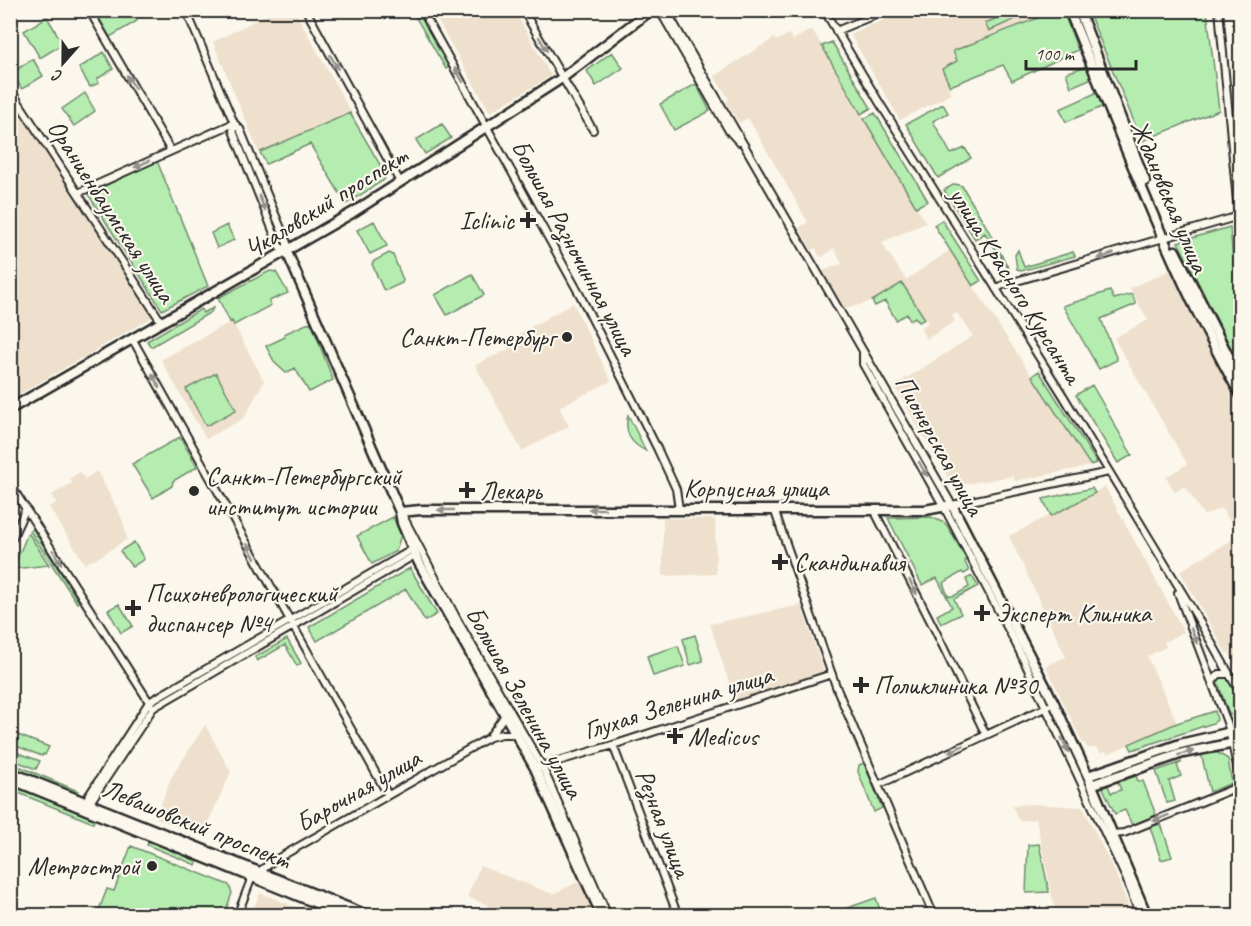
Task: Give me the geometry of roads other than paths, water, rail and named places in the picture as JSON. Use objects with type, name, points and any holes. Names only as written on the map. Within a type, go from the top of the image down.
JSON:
[{"type":"main road","name":"Чкаловский проспект","points":[[10,409],[287,252],[400,182],[562,78],[651,10]]},
{"type":"main road","name":"Ждановская улица","points":[[1069,10],[1165,237],[1222,361],[1240,394]]},
{"type":"main road","name":"Ждановская улица","points":[[1078,10],[1165,237],[1240,379]]},
{"type":"main road","name":"Большая Зеленина улица","points":[[287,252],[400,512],[414,552],[515,734],[538,767],[602,915]]},
{"type":"main road","name":"Корпусная улица","points":[[400,512],[679,509],[925,510],[948,506]]},
{"type":"main road","name":"Пионерская улица","points":[[948,506],[1113,834],[1147,915]]},
{"type":"main road","points":[[1087,781],[1180,744],[1240,730]]},
{"type":"main road","points":[[1087,781],[1183,753],[1237,743]]},
{"type":"main road","name":"Левашовский проспект","points":[[10,772],[256,874],[348,915]]},
{"type":"main road","name":"Левашовский проспект","points":[[10,779],[86,805]]},
{"type":"main road","name":"Левашовский проспект","points":[[256,874],[369,915]]},
{"type":"street","points":[[89,10],[171,151]]},
{"type":"street","name":"Большая Зеленина улица","points":[[186,10],[234,123],[233,132],[279,246],[287,252]]},
{"type":"street","points":[[306,10],[400,182]]},
{"type":"street","name":"Большая Разночинная улица","points":[[422,10],[580,295],[676,489],[679,509]]},
{"type":"street","points":[[523,10],[593,130]]},
{"type":"street","points":[[658,10],[729,131],[755,162]]},
{"type":"street","name":"Пионерская улица","points":[[666,10],[863,351],[948,506]]},
{"type":"street","name":"улица Красного Курсанта","points":[[824,10],[1109,472],[1240,693]]},
{"type":"street","points":[[836,31],[887,10]]},
{"type":"street","points":[[1219,10],[1240,233]]},
{"type":"street","name":"Ораниенбаумская улица","points":[[10,89],[162,323]]},
{"type":"street","points":[[78,193],[234,123]]},
{"type":"street","points":[[996,289],[1003,285],[1239,216]]},
{"type":"street","points":[[133,340],[388,795]]},
{"type":"street","name":"Пионерская улица","points":[[863,351],[862,363],[948,506]]},
{"type":"street","points":[[1227,355],[1240,358]]},
{"type":"street","name":"Корпусная улица","points":[[948,506],[1109,472]]},
{"type":"street","points":[[10,484],[151,705]]},
{"type":"street","points":[[10,543],[26,508]]},
{"type":"street","points":[[774,509],[832,674],[934,915]]},
{"type":"street","points":[[875,510],[986,735]]},
{"type":"street","name":"Большая Зеленина улица","points":[[400,512],[538,767],[608,915]]},
{"type":"street","points":[[86,805],[151,705],[414,552]]},
{"type":"street","name":"улица Красного Курсанта","points":[[1174,581],[1230,732],[1237,743],[1240,780]]},
{"type":"street","name":"Глухая Зеленина улица","points":[[538,767],[832,674]]},
{"type":"street","points":[[1212,682],[1219,674],[1229,674]]},
{"type":"street","points":[[878,785],[1050,705]]},
{"type":"street","name":"Барочная улица","points":[[490,737],[505,715]]},
{"type":"street","name":"Барочная улица","points":[[256,874],[275,860],[490,737],[515,734]]},
{"type":"street","name":"Резная улица","points":[[613,745],[678,915]]},
{"type":"street","name":"Пионерская улица","points":[[1087,781],[1140,915]]},
{"type":"street","points":[[1113,834],[1124,832],[1240,786]]},
{"type":"street","points":[[237,915],[256,874]]},
{"type":"place","name":"Iclinic","points":[[528,220]]},
{"type":"place","name":"Санкт-Петербург","points":[[567,337]]},
{"type":"place","name":"Лекарь","points":[[467,490]]},
{"type":"place","name":"Санкт-Петербургский институт истории","points":[[194,491]]},
{"type":"place","name":"Скандинавия","points":[[780,562]]},
{"type":"place","name":"Психоневрологический диспансер №4","points":[[133,608]]},
{"type":"place","name":"Эксперт Клиника","points":[[982,613]]},
{"type":"place","name":"Поликлиника №30","points":[[861,685]]},
{"type":"place","name":"Medicus","points":[[675,736]]},
{"type":"place","name":"Метрострой","points":[[152,866]]}]
